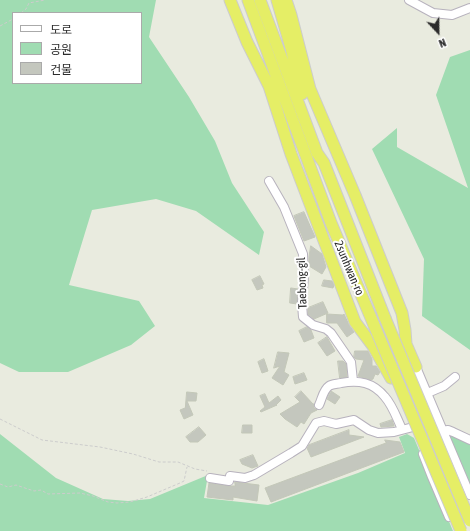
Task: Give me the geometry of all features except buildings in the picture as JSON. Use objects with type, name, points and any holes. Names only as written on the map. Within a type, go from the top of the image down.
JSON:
[{"type":"highway","points":[[230,0],[247,42],[269,86],[291,154],[355,322],[373,346],[391,378]]},
{"type":"highway","name":"2sunhwan-ro","points":[[248,0],[331,223],[461,531]]},
{"type":"highway","name":"2sunhwan-ro","points":[[260,0],[317,153],[324,164],[385,318],[470,521]]},
{"type":"highway","points":[[277,0],[304,100],[323,152],[324,164]]},
{"type":"highway","points":[[286,0],[292,15],[310,88],[402,313],[406,330],[406,344],[416,367]]},
{"type":"street","points":[[409,0],[433,13],[452,15],[470,8]]},
{"type":"street","name":"Taebong-gil","points":[[269,181],[284,206],[302,254],[304,276],[302,304],[303,317],[312,325],[326,329],[331,333],[351,362],[354,381]]},
{"type":"street","points":[[416,367],[445,431]]},
{"type":"street","points":[[430,392],[444,386],[455,377]]},
{"type":"street","points":[[391,378],[413,427],[432,478],[456,531]]},
{"type":"street","points":[[319,405],[325,390],[330,385],[354,381],[362,382],[372,386],[385,397],[395,412],[402,430]]},
{"type":"street","points":[[425,381],[470,495]]},
{"type":"street","points":[[210,475],[229,481],[230,476],[245,478],[254,475],[302,446],[314,426],[319,422],[324,421],[336,424],[354,420],[369,430],[378,433],[394,432],[413,427],[453,432],[470,440]]},
{"type":"path","points":[[23,12],[29,3],[45,0]]},
{"type":"path","points":[[0,26],[12,20]]},
{"type":"path","points":[[0,419],[42,440],[100,447],[133,454],[159,462],[178,462],[210,475]]},
{"type":"path","points":[[0,484],[8,487],[16,485],[34,491],[41,490],[48,494],[80,493],[108,502],[124,503],[147,497],[184,481],[188,466]]},
{"type":"green space","points":[[0,0],[156,0],[149,37],[189,97],[215,141],[232,183],[264,232],[259,255],[196,211],[156,199],[92,210],[69,285],[139,301],[155,326],[131,345],[68,372],[19,372],[0,363]]},
{"type":"green space","points":[[470,50],[470,350],[422,316],[424,259],[372,149],[397,128],[397,147],[468,188],[436,95],[450,57]]},
{"type":"green space","points":[[0,434],[56,478],[103,499],[128,501],[150,499],[208,475],[204,498],[268,505],[358,473],[405,453],[399,437],[407,434],[414,438],[453,531],[0,531]]},
{"type":"green space","points":[[447,435],[470,444],[470,489]]}]
